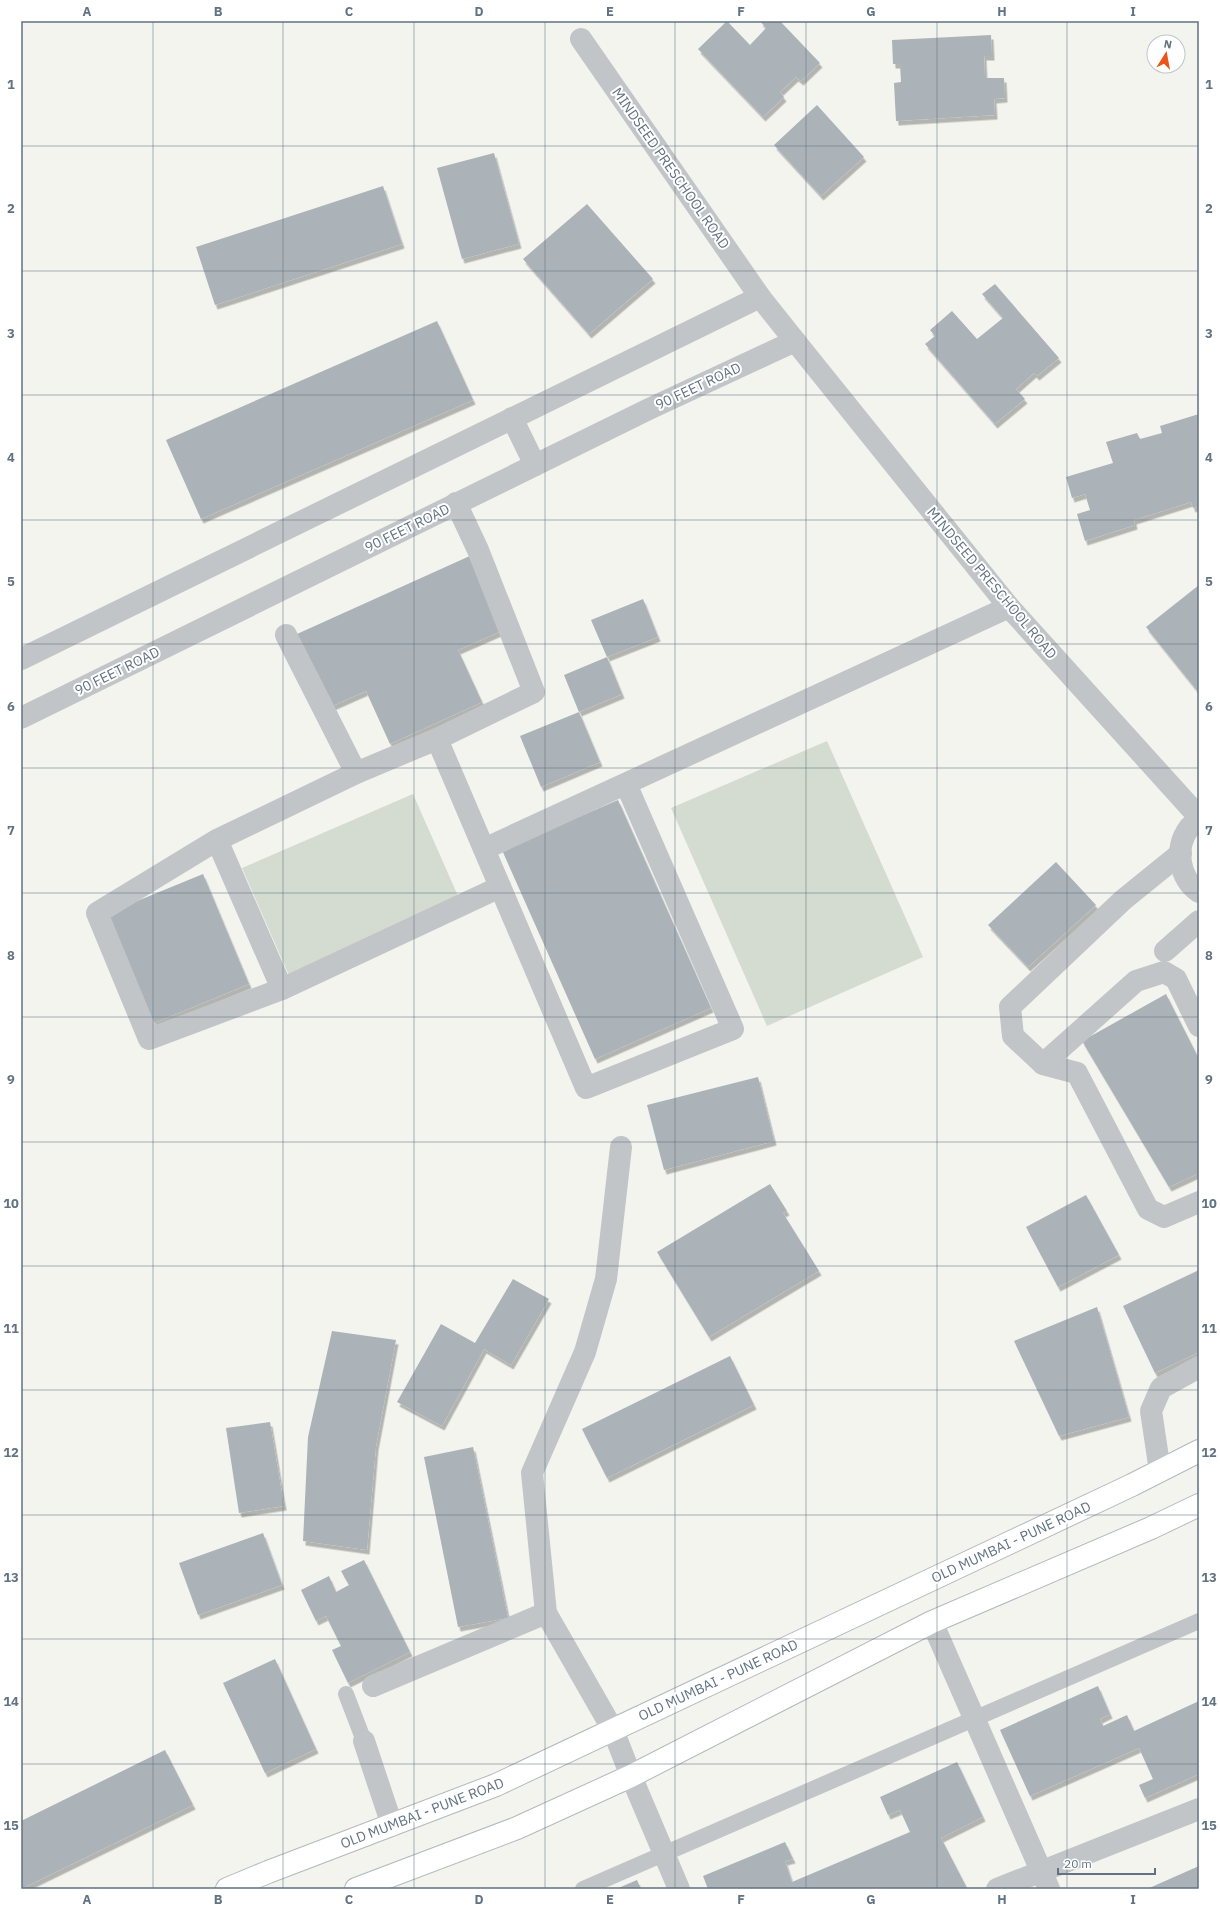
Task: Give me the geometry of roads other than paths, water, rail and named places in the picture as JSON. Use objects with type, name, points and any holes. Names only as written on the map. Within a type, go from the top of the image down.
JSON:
[{"type":"main road","name":"OLD MUMBAI - PUNE ROAD","points":[[227,1889],[496,1785],[1199,1451]]},
{"type":"main road","points":[[356,1889],[517,1828],[631,1776],[932,1622],[1151,1528],[1199,1505]]},
{"type":"street","name":"MINDSEED PRESCHOOL ROAD","points":[[581,39],[760,297],[1009,608],[1199,818]]},
{"type":"street","points":[[21,659],[760,297]]},
{"type":"street","name":"90 FEET ROAD","points":[[21,718],[649,408],[795,341]]},
{"type":"street","points":[[512,418],[535,464]]},
{"type":"street","points":[[456,503],[478,550],[534,692],[437,739],[356,773],[217,840],[97,913],[149,1039],[282,989],[500,887]]},
{"type":"street","points":[[484,849],[1009,608]]},
{"type":"street","points":[[286,635],[356,773]]},
{"type":"street","points":[[437,739],[586,1088],[733,1029],[626,784]]},
{"type":"street","points":[[1199,818],[1189,828],[1180,847],[1181,868],[1192,887],[1199,892]]},
{"type":"street","points":[[217,840],[282,989]]},
{"type":"street","points":[[1181,853],[1123,900],[1010,1006],[1013,1036],[1043,1064],[1077,1072],[1148,1209],[1164,1217],[1199,1202]]},
{"type":"street","points":[[1165,951],[1199,921]]},
{"type":"street","points":[[1043,1064],[1136,981],[1164,972],[1176,978],[1199,1026]]},
{"type":"street","points":[[621,1148],[606,1279],[585,1352],[532,1473],[546,1613],[613,1730],[679,1889]]},
{"type":"street","points":[[1160,1470],[1151,1411],[1161,1388],[1199,1367]]},
{"type":"street","points":[[373,1686],[546,1613]]},
{"type":"street","points":[[932,1622],[1045,1880]]},
{"type":"street","points":[[364,1741],[392,1825]]},
{"type":"street","points":[[997,1889],[1045,1880],[1199,1809]]},
{"type":"lane","points":[[583,1889],[1199,1621]]},
{"type":"lane","points":[[346,1694],[364,1741]]}]
